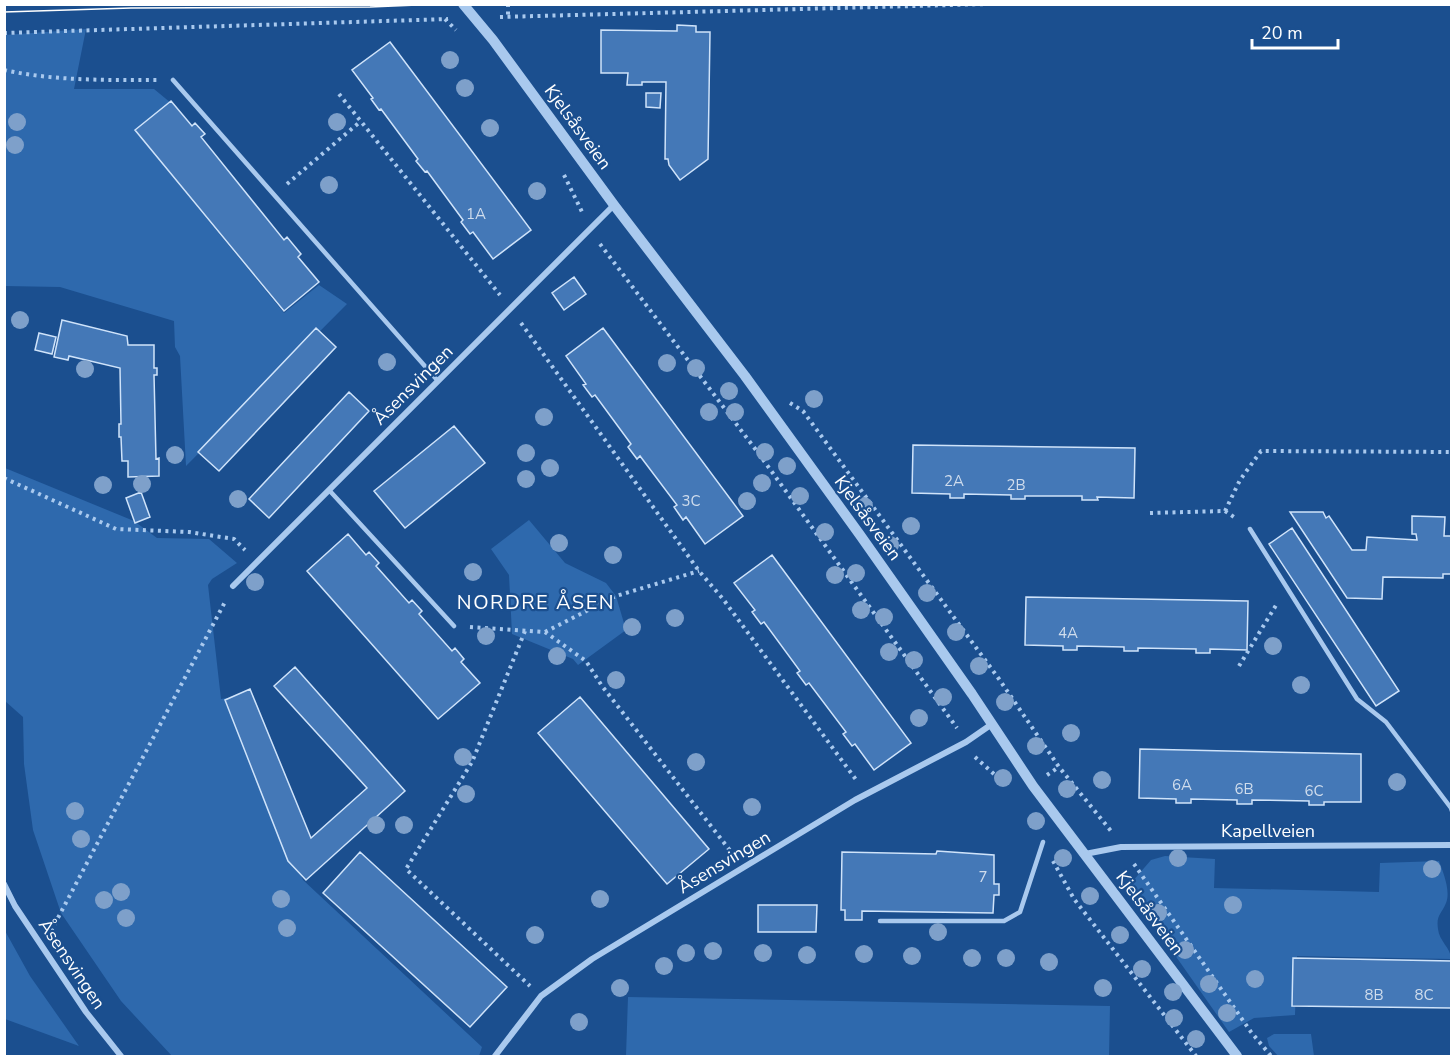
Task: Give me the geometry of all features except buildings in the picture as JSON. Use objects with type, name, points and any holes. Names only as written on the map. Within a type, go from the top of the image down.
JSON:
[{"type":"street","name":"Kjelsåsveien","points":[[463,4],[493,40],[745,376],[833,497],[1033,786],[1237,1056]]},
{"type":"street","name":"Åsensvingen","points":[[233,586],[615,205]]},
{"type":"street","name":"Åsensvingen","points":[[495,1056],[542,996],[592,959],[867,794],[966,742],[992,724]]},
{"type":"street","name":"Kapellveien","points":[[1085,854],[1122,847],[1452,845]]},
{"type":"street","name":"Åsensvingen","points":[[4,884],[15,906],[86,1012],[121,1056]]},
{"type":"lane","points":[[173,80],[438,381]]},
{"type":"lane","points":[[329,490],[454,626]]},
{"type":"lane","points":[[1250,529],[1357,699],[1386,722],[1452,810]]},
{"type":"lane","points":[[880,921],[1004,921],[1020,912],[1043,842]]},
{"type":"path","points":[[507,4],[508,17],[988,4]]},
{"type":"path","points":[[811,9],[815,4]]},
{"type":"path","points":[[4,33],[271,23],[445,20],[458,31]]},
{"type":"path","points":[[4,70],[28,75],[78,79],[173,80]]},
{"type":"path","points":[[339,94],[511,308],[699,571],[723,599],[867,794]]},
{"type":"path","points":[[288,184],[361,121]]},
{"type":"path","points":[[559,167],[566,176],[590,230],[759,454],[966,742],[973,755],[1011,789]]},
{"type":"path","points":[[783,399],[803,411],[999,679],[1059,767],[1106,824],[1251,1032],[1271,1056]]},
{"type":"path","points":[[1150,513],[1225,511],[1240,480],[1261,451],[1452,452]]},
{"type":"path","points":[[4,478],[116,530],[189,532],[234,539],[257,562]]},
{"type":"path","points":[[454,626],[545,632],[616,596],[699,571]]},
{"type":"path","points":[[43,947],[233,586]]},
{"type":"path","points":[[1239,666],[1286,589]]},
{"type":"path","points":[[525,631],[472,762],[405,869],[542,996]]},
{"type":"path","points":[[545,632],[586,661],[602,686],[744,868]]},
{"type":"path","points":[[1043,842],[1074,899],[1196,1056]]},
{"type":"shaded area","points":[[86,29],[74,89],[154,89],[171,103],[136,132],[284,313],[319,285],[347,304],[186,466],[180,356],[175,347],[174,321],[60,287],[5,286],[5,35]]},
{"type":"shaded area","points":[[5,468],[134,521],[157,538],[209,539],[237,563],[212,579],[208,585],[221,699],[227,698],[303,880],[482,1047],[479,1056],[172,1056],[121,1001],[61,913],[33,830],[24,764],[23,717],[5,701]]},
{"type":"shaded area","points":[[529,520],[565,563],[606,583],[616,596],[626,630],[578,665],[573,659],[512,634],[509,575],[491,549]]},
{"type":"shaded area","points":[[1165,856],[1215,859],[1214,888],[1379,892],[1380,863],[1439,861],[1448,893],[1446,903],[1438,918],[1438,929],[1451,959],[1297,956],[1295,1015],[1254,1018],[1229,1032],[1132,894],[1132,882],[1151,860]]},
{"type":"shaded area","points":[[4,929],[30,976],[79,1046],[5,1019]]},
{"type":"shaded area","points":[[628,997],[1110,1006],[1109,1056],[626,1056]]},
{"type":"shaded area","points":[[1274,1034],[1311,1034],[1314,1056],[1278,1056],[1269,1046],[1267,1038]]},
{"type":"tram line","points":[[4,12],[441,4]]},
{"type":"district","name":"NORDRE ÅSEN","points":[[536,602]]}]
